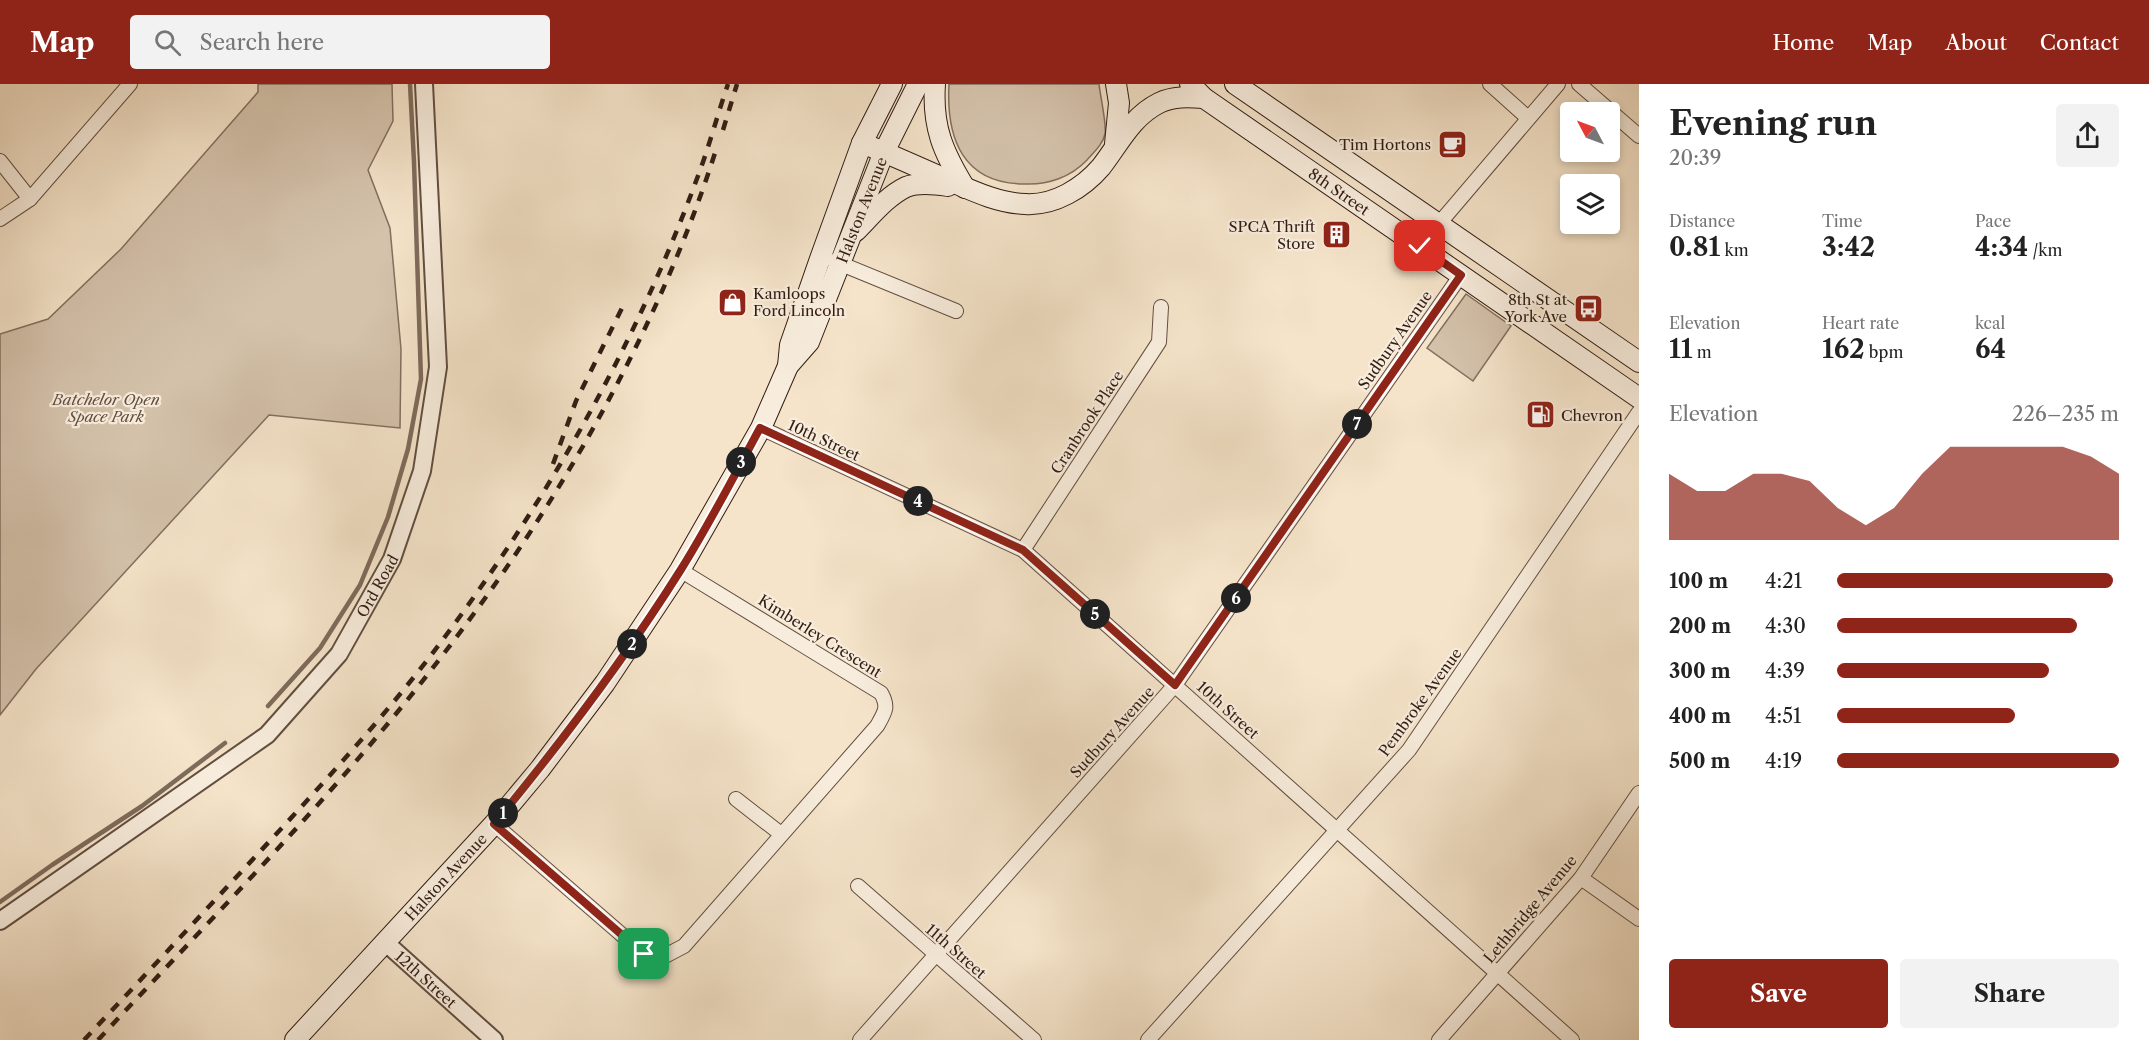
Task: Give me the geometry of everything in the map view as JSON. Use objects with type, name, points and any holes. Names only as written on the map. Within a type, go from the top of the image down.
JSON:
[{"type":"main road","name":"Halston Avenue","points":[[788,366],[790,345],[862,143],[892,84]]},
{"type":"main road","name":"Halston Avenue","points":[[296,1040],[494,824],[540,769],[605,683],[681,570],[760,428],[788,366],[809,342],[884,152],[918,84]]},
{"type":"main road","points":[[935,84],[934,106],[938,132],[948,160],[965,188]]},
{"type":"main road","points":[[1115,145],[1119,103],[1116,84]]},
{"type":"main road","name":"8th Street","points":[[1190,84],[1204,98],[1639,398]]},
{"type":"main road","name":"8th Street","points":[[1235,84],[1639,362]]},
{"type":"main road","points":[[1247,84],[1269,107]]},
{"type":"main road","points":[[862,143],[998,200],[1027,204],[1053,201],[1078,188],[1100,167],[1133,123],[1146,111],[1160,102],[1187,97],[1204,98]]},
{"type":"main road","points":[[851,236],[888,201],[907,187],[930,183],[965,188]]},
{"type":"street","points":[[0,219],[30,199],[130,84]]},
{"type":"street","name":"Ord Road","points":[[0,921],[267,735],[339,654],[392,560],[422,471],[438,367],[424,84]]},
{"type":"street","points":[[1490,84],[1528,118]]},
{"type":"street","points":[[1420,246],[1558,84]]},
{"type":"street","points":[[1579,84],[1639,136]]},
{"type":"street","points":[[0,160],[30,199]]},
{"type":"street","points":[[821,256],[956,311]]},
{"type":"street","name":"Sudbury Avenue","points":[[860,1040],[1175,685],[1461,275]]},
{"type":"street","name":"Cranbrook Place","points":[[1023,550],[1159,342],[1161,307]]},
{"type":"street","name":"Pembroke Avenue","points":[[1148,1040],[1409,750],[1639,412]]},
{"type":"street","name":"10th Street","points":[[760,428],[1023,550],[1572,1040]]},
{"type":"street","name":"Kimberley Crescent","points":[[494,824],[644,954],[663,957],[684,946],[877,726],[884,713],[886,702],[881,693],[681,570]]},
{"type":"street","name":"Lethbridge Avenue","points":[[1439,1040],[1581,878],[1639,793]]},
{"type":"street","points":[[736,799],[781,834]]},
{"type":"street","points":[[1581,878],[1639,919]]},
{"type":"street","name":"11th Street","points":[[858,886],[1034,1040]]},
{"type":"street","name":"12th Street","points":[[386,943],[494,1040]]},
{"type":"green space","name":"Batchelor Open Space Park","points":[[258,84],[392,84],[393,121],[368,170],[390,228],[401,349],[400,428],[269,415],[36,669],[0,715],[0,334],[48,319],[121,249],[258,92]]},
{"type":"green space","points":[[949,84],[1099,84],[1105,124],[1104,138],[1081,166],[1059,179],[1025,184],[1004,182],[987,176],[973,167],[963,155],[955,140],[951,123]]},
{"type":"green space","points":[[1466,294],[1511,326],[1473,381],[1427,348]]},
{"type":"waterway","points":[[268,706],[320,648],[360,585],[388,517],[408,449],[421,379],[410,84]]},
{"type":"waterway","points":[[0,902],[142,806],[225,743]]},
{"type":"railway","points":[[84,1040],[280,830],[408,685],[447,634],[524,523],[593,407],[653,287],[703,162],[728,84]]},
{"type":"railway","points":[[723,130],[737,84]]},
{"type":"railway","points":[[98,1040],[276,850],[363,753],[405,703],[487,596],[565,476],[635,349],[692,219],[715,153]]},
{"type":"railway","points":[[553,464],[576,401],[622,308]]},
{"type":"place","name":"Tim Hortons","points":[[1452,144]]},
{"type":"place","name":"SPCA Thrift Store","points":[[1336,235]]},
{"type":"place","name":"Kamloops Ford Lincoln","points":[[732,302]]},
{"type":"place","name":"8th St at York Ave","points":[[1588,308]]},
{"type":"place","name":"Chevron","points":[[1540,415]]},
{"type":"route","points":[[644,954],[494,824],[578,720],[630,646],[681,570],[760,428],[1023,550],[1175,685],[1461,275],[1420,246]]}]
